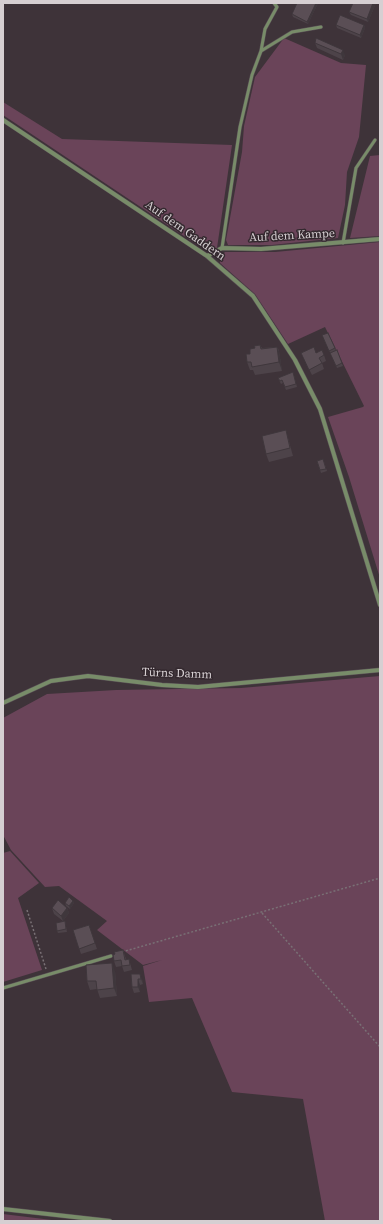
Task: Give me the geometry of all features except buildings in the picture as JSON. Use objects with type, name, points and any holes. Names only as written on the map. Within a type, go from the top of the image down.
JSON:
[{"type":"street","name":"Auf dem Gaddern","points":[[3,120],[207,256],[252,296],[296,360],[320,409],[380,605]]},
{"type":"street","name":"Auf dem Kampe","points":[[207,256],[222,248],[261,248],[380,239]]},
{"type":"street","name":"Türns Damm","points":[[3,703],[51,681],[88,676],[162,686],[198,687],[380,670]]},
{"type":"street","points":[[3,1209],[110,1221]]},
{"type":"lane","points":[[222,248],[240,127],[252,75],[261,51],[265,28],[277,7],[274,3]]},
{"type":"lane","points":[[261,51],[292,32],[320,27]]},
{"type":"lane","points":[[343,243],[356,168],[375,140]]},
{"type":"lane","points":[[3,988],[111,956]]},
{"type":"path","points":[[111,956],[380,878]]},
{"type":"path","points":[[27,910],[48,974]]},
{"type":"path","points":[[262,913],[380,1046]]},
{"type":"shaded area","points":[[284,38],[341,63],[366,65],[359,137],[347,172],[345,205],[338,238],[272,245],[228,245],[226,240],[242,152],[244,126],[255,77]]},
{"type":"shaded area","points":[[3,102],[62,139],[232,145],[217,248],[199,246],[3,115]]},
{"type":"shaded area","points":[[380,155],[380,236],[350,238],[370,156]]},
{"type":"shaded area","points":[[380,242],[380,578],[349,477],[328,417],[364,406],[325,327],[288,344],[255,294],[220,263],[220,257],[225,252],[275,252]]},
{"type":"shaded area","points":[[380,676],[380,1221],[325,1221],[303,1099],[232,1092],[192,998],[149,1002],[143,966],[162,960],[143,965],[97,930],[107,921],[59,886],[45,887],[11,850],[3,835],[3,718],[47,694],[116,690],[241,688]]},
{"type":"shaded area","points":[[10,851],[39,883],[18,898],[42,970],[3,982],[3,853]]},
{"type":"shaded area","points":[[3,1214],[60,1221],[3,1221]]}]
